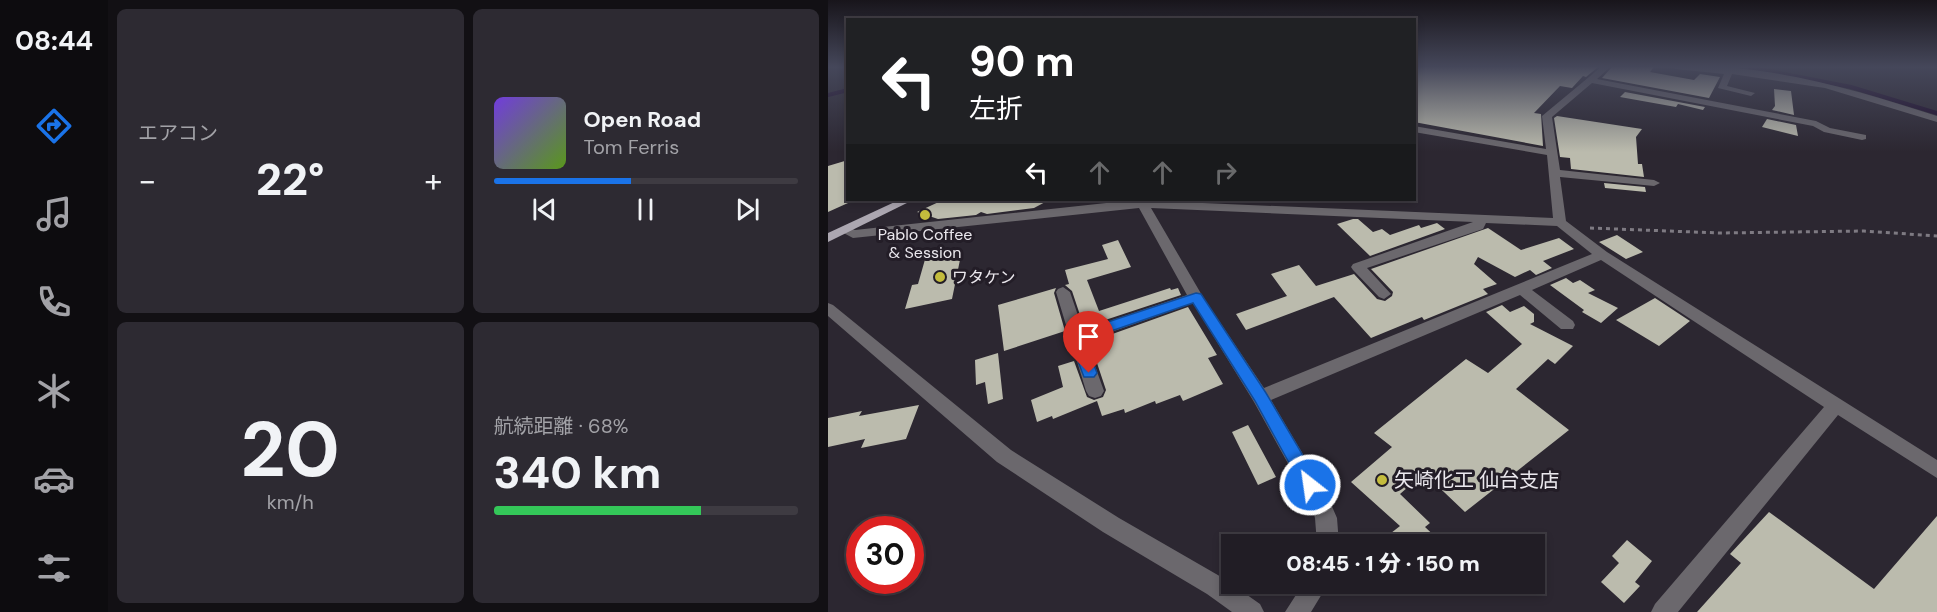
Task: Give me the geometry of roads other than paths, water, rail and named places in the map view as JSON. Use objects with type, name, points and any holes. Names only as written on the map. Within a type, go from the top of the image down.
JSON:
[{"type":"main road","points":[[828,238],[905,201]]},
{"type":"street","points":[[1563,224],[1546,116],[1571,96]]},
{"type":"street","points":[[1670,96],[1816,124],[1827,130],[1863,137]]},
{"type":"street","points":[[1861,96],[1937,118]]},
{"type":"street","points":[[1416,129],[1552,153]]},
{"type":"street","points":[[1554,172],[1654,183]]},
{"type":"street","points":[[1141,202],[1196,297],[1260,397],[1320,502],[1326,518],[1327,534]]},
{"type":"street","points":[[844,230],[853,234],[1141,202],[1563,224],[1602,255],[1937,470]]},
{"type":"street","points":[[1384,294],[1358,267],[1479,226],[1480,218]]},
{"type":"street","points":[[1260,397],[1602,255]]},
{"type":"street","points":[[1522,288],[1567,325]]},
{"type":"street","points":[[1063,292],[1095,391]]},
{"type":"street","points":[[1077,338],[1196,297]]},
{"type":"street","points":[[828,308],[1004,456],[1252,612]]},
{"type":"street","points":[[1664,612],[1835,406]]},
{"type":"street","points":[[1297,612],[1309,594]]},
{"type":"waterway","points":[[1879,96],[1937,113]]},
{"type":"place","name":"Pablo Coffee & Session","points":[[925,215]]},
{"type":"place","name":"ワタケン","points":[[940,277]]},
{"type":"place","name":"矢崎化工 仙台支店","points":[[1382,480]]}]
